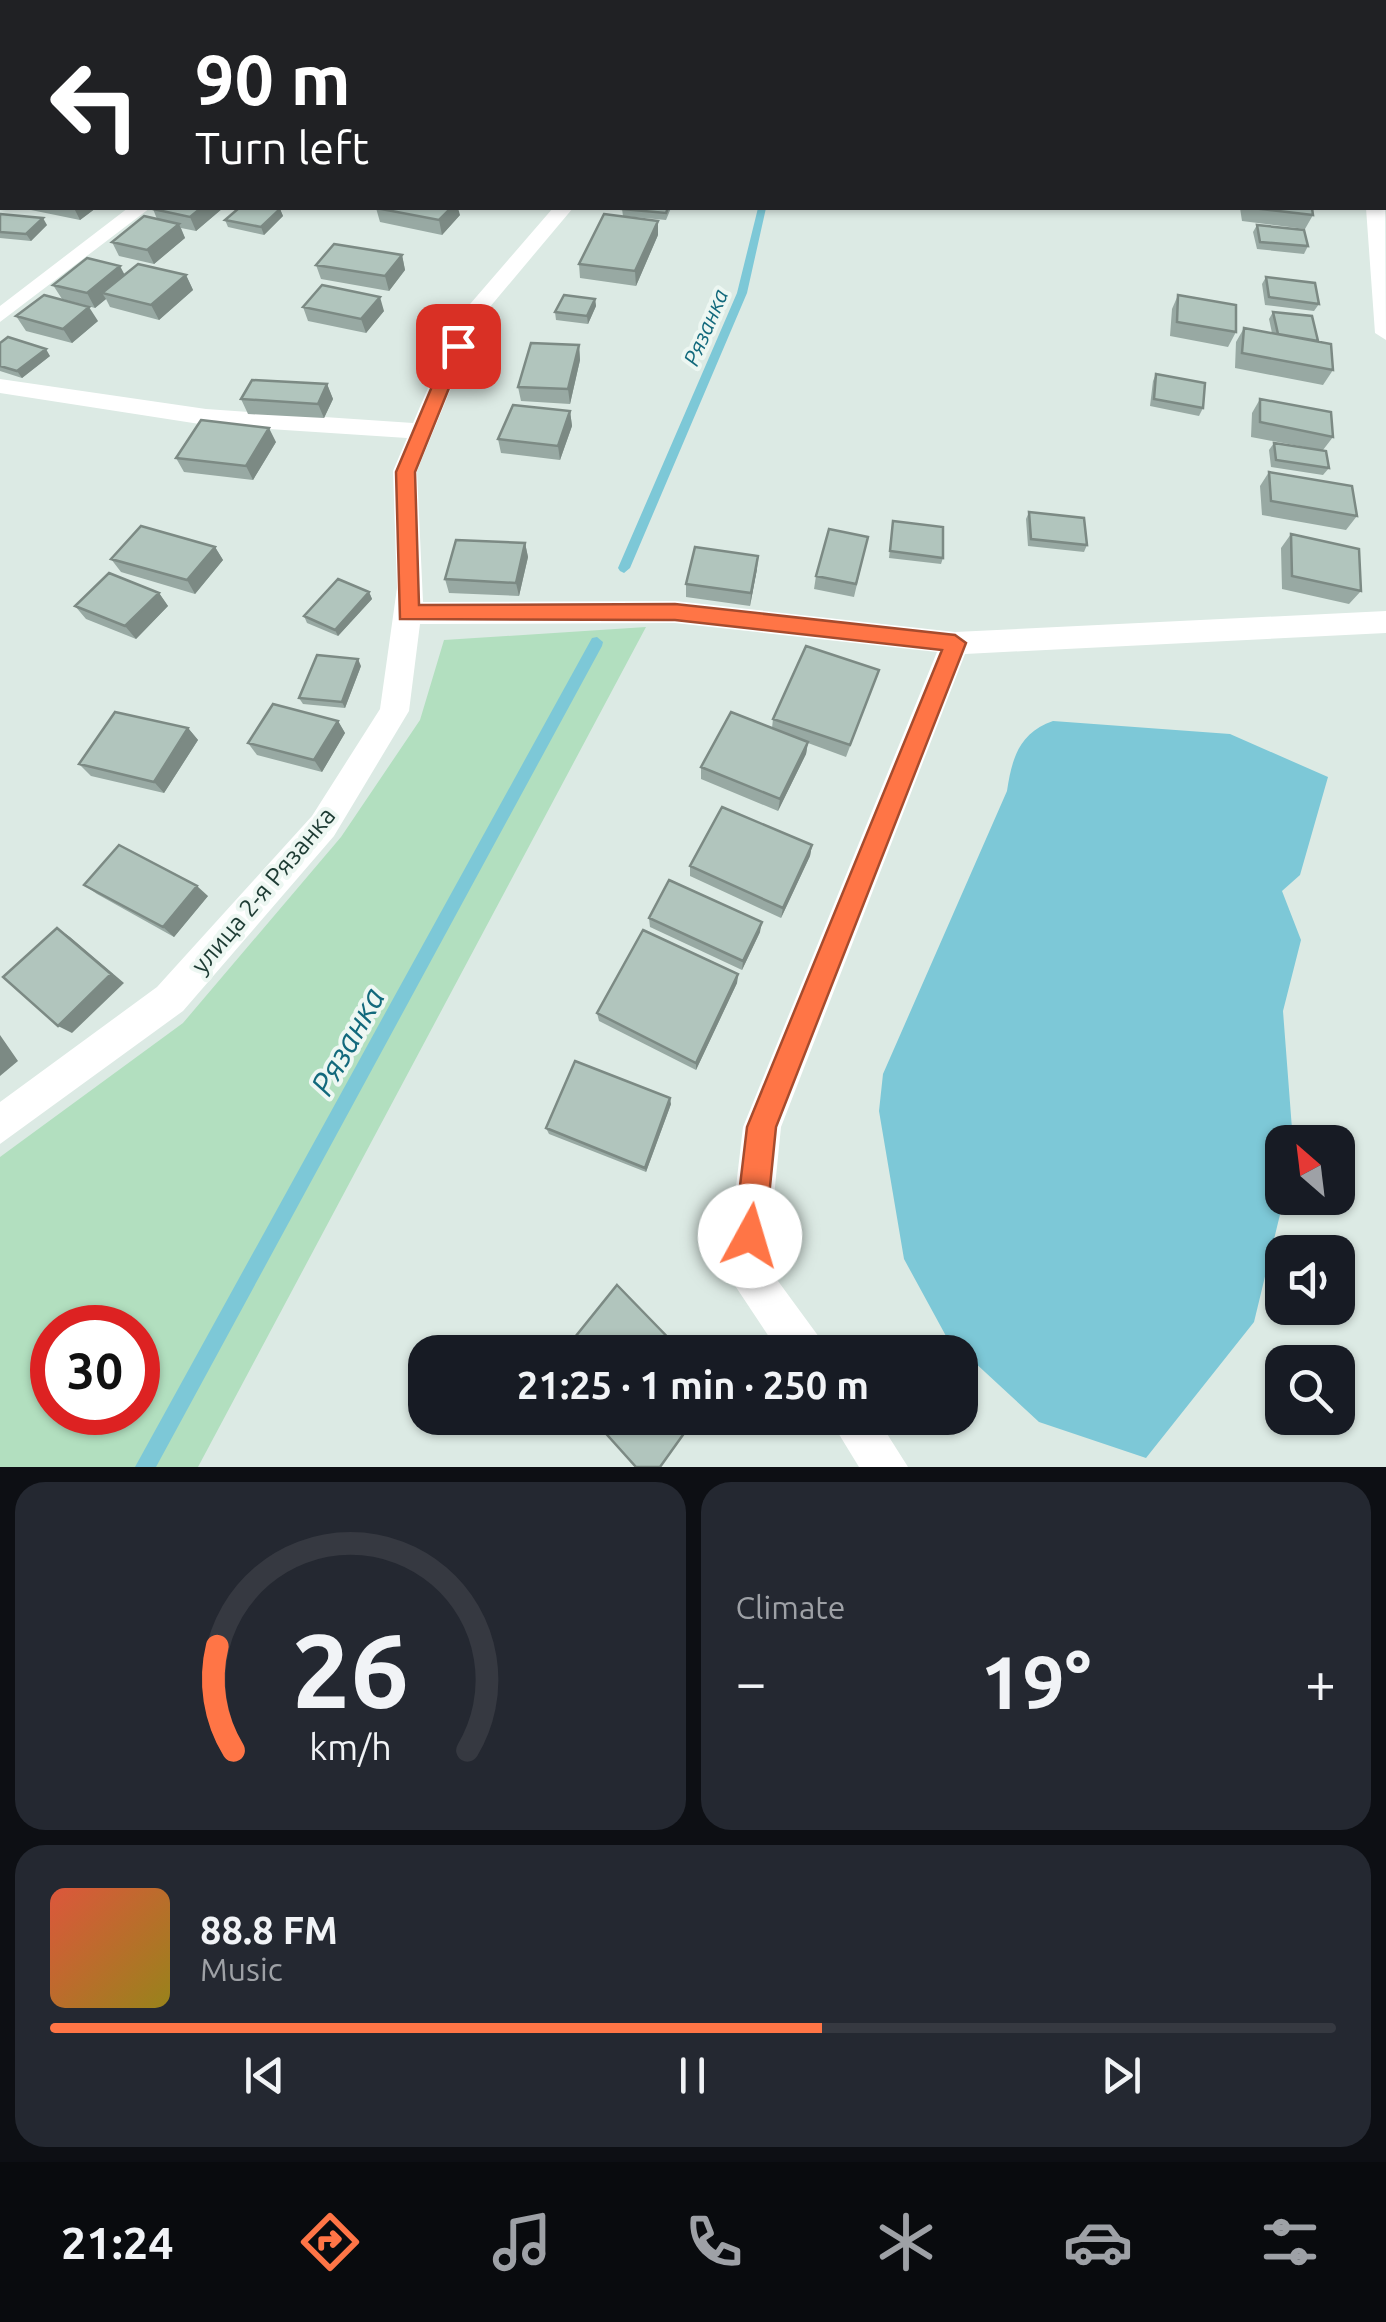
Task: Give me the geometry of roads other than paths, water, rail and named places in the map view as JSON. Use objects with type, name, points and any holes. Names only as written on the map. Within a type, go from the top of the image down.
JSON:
[{"type":"street","points":[[0,316],[137,210]]},
{"type":"street","name":"улица 2-я Рязанка","points":[[0,1126],[170,998],[323,826],[394,712],[411,588],[405,472],[470,318],[561,210]]},
{"type":"street","points":[[1375,210],[1386,333]]},
{"type":"street","points":[[0,386],[206,416],[422,431]]},
{"type":"street","points":[[408,614],[675,612],[955,643],[1386,622]]},
{"type":"street","points":[[792,1335],[746,1272],[762,1127],[955,643]]},
{"type":"street","points":[[863,1435],[886,1467]]},
{"type":"water","points":[[1053,721],[1230,734],[1328,777],[1300,875],[1282,891],[1301,940],[1283,1011],[1292,1125],[1265,1125],[1265,1215],[1280,1215],[1275,1235],[1265,1235],[1265,1277],[1254,1322],[1146,1458],[1039,1422],[978,1366],[978,1335],[945,1335],[904,1259],[879,1111],[883,1074],[1007,791],[1019,748],[1041,726]]},
{"type":"waterway","name":"Рязанка","points":[[624,568],[742,293],[762,210]]},
{"type":"waterway","name":"Рязанка","points":[[145,1467],[597,642]]}]
